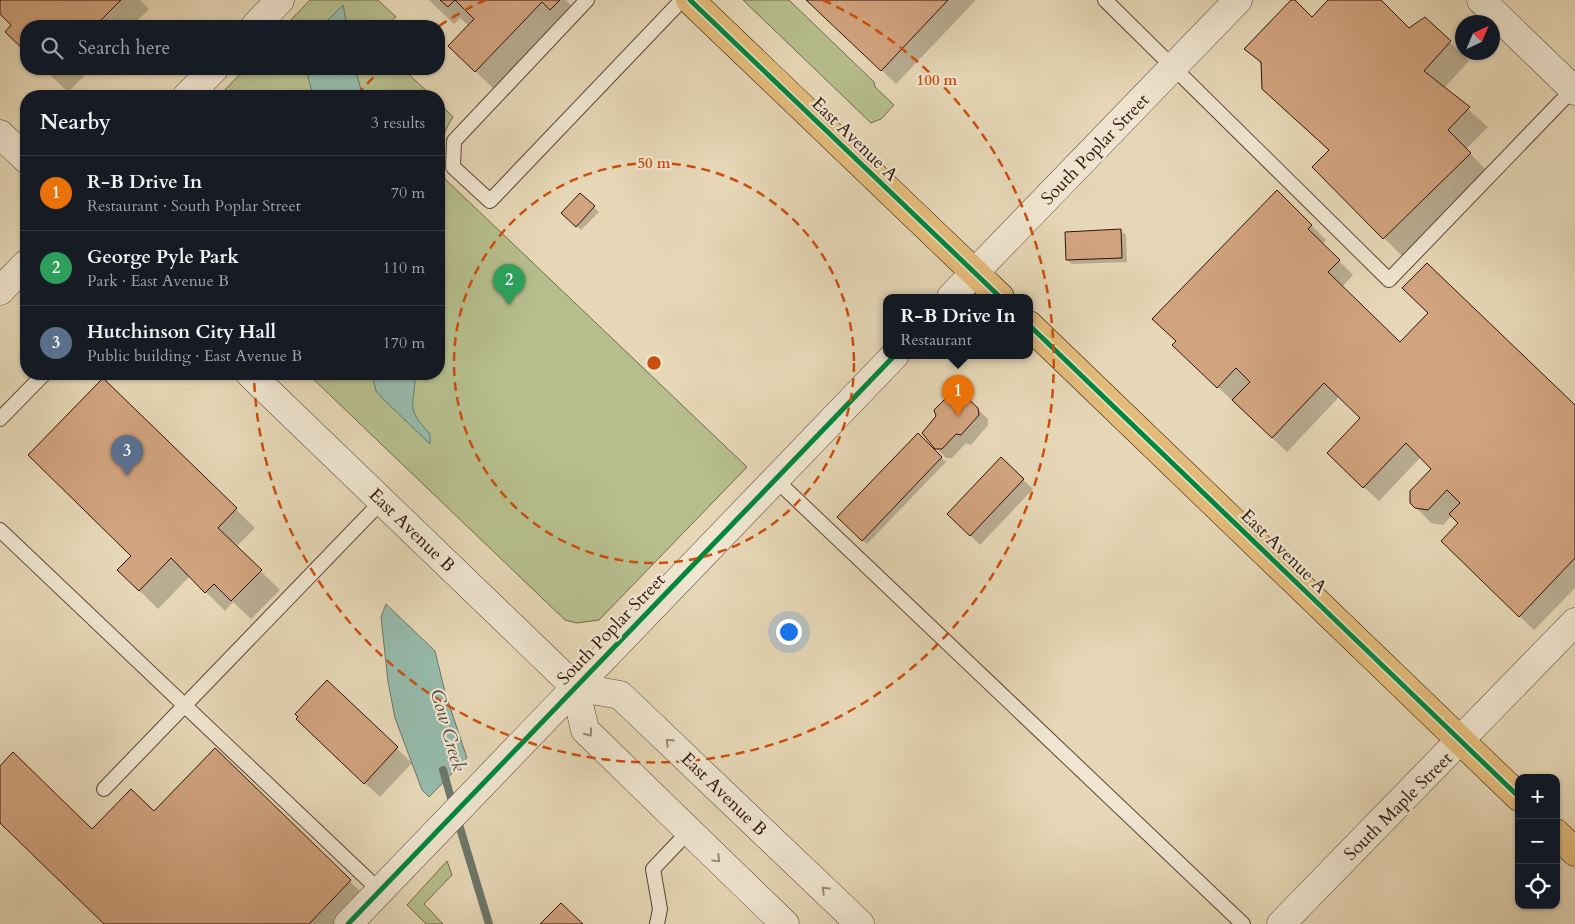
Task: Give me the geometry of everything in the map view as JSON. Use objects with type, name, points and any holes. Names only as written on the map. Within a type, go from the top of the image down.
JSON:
[{"type":"main road","name":"East Avenue A","points":[[690,0],[997,294]]},
{"type":"main road","name":"East Avenue A","points":[[1033,329],[1515,793]]},
{"type":"main road","points":[[1560,837],[1575,852]]},
{"type":"street","name":"South Poplar Street","points":[[954,294],[1238,0]]},
{"type":"street","points":[[1482,0],[1574,90]]},
{"type":"street","points":[[193,90],[208,75]]},
{"type":"street","points":[[0,134],[20,153]]},
{"type":"street","points":[[0,291],[20,270]]},
{"type":"street","name":"South Poplar Street","points":[[348,924],[488,776],[891,359]]},
{"type":"street","name":"East Avenue B","points":[[256,380],[575,687],[620,695],[860,924]]},
{"type":"street","name":"South Maple Street","points":[[1281,924],[1575,622]]},
{"type":"street","points":[[575,687],[585,730],[785,924]]},
{"type":"lane","points":[[587,0],[454,141],[453,167],[490,201],[682,0]]},
{"type":"lane","points":[[1105,0],[1389,280],[1574,90]]},
{"type":"lane","points":[[0,419],[38,380]]},
{"type":"lane","points":[[775,478],[1243,924]]},
{"type":"lane","points":[[104,789],[382,501]]},
{"type":"lane","points":[[0,530],[380,891]]},
{"type":"lane","points":[[657,924],[660,909],[653,869],[689,831]]},
{"type":"green space","points":[[310,0],[378,0],[396,17],[393,20],[291,20]]},
{"type":"green space","points":[[743,0],[789,0],[874,82],[875,87],[894,105],[881,119],[871,123]]},
{"type":"green space","points":[[239,75],[409,75],[426,90],[225,90]]},
{"type":"green space","points":[[445,109],[453,117],[445,133]]},
{"type":"green space","points":[[445,179],[747,467],[599,620],[577,623],[565,620],[314,380],[445,380]]},
{"type":"green space","points":[[447,861],[452,875],[424,904],[443,924],[426,924],[407,905]]},
{"type":"water","points":[[343,5],[346,20],[328,20]]},
{"type":"water","points":[[308,75],[357,75],[361,90],[311,90]]},
{"type":"water","points":[[373,380],[415,380],[414,412],[430,434],[430,444],[383,399],[376,391]]},
{"type":"water","points":[[386,604],[435,651],[445,692],[467,758],[429,797],[422,790],[395,718],[388,682],[381,617]]},
{"type":"building","points":[[0,0],[121,0],[101,20],[20,20],[20,46],[5,32],[11,25],[0,14]]},
{"type":"building","points":[[440,0],[455,0],[448,7]]},
{"type":"building","points":[[455,0],[560,0],[550,10],[542,2],[475,72],[448,46],[474,19]]},
{"type":"building","points":[[806,0],[948,0],[881,71]]},
{"type":"building","points":[[1291,0],[1295,0],[1312,17],[1328,0],[1381,0],[1409,28],[1425,17],[1451,41],[1424,71],[1470,107],[1448,130],[1471,153],[1383,239],[1312,167],[1329,150],[1262,89],[1261,62],[1244,49]]},
{"type":"building","points":[[1277,190],[1312,225],[1308,229],[1340,260],[1328,272],[1400,342],[1428,313],[1402,288],[1427,263],[1575,405],[1575,558],[1519,617],[1441,541],[1458,523],[1449,514],[1460,503],[1447,490],[1428,510],[1415,508],[1410,503],[1410,491],[1431,469],[1406,443],[1363,488],[1327,453],[1360,418],[1324,383],[1272,438],[1232,400],[1250,382],[1236,368],[1217,388],[1172,345],[1176,341],[1152,319]]},
{"type":"building","points":[[580,193],[595,206],[576,227],[561,213]]},
{"type":"building","points":[[1121,229],[1122,258],[1066,260],[1065,232]]},
{"type":"building","points":[[101,380],[105,380],[237,508],[218,528],[262,570],[231,601],[214,584],[205,593],[171,558],[139,591],[117,570],[131,556],[28,455]]},
{"type":"building","points":[[955,391],[962,393],[978,408],[979,415],[961,435],[956,434],[942,449],[935,449],[922,433],[936,416],[934,410]]},
{"type":"building","points":[[918,433],[942,457],[862,541],[837,517]]},
{"type":"building","points":[[1001,457],[1024,479],[970,536],[947,514]]},
{"type":"building","points":[[327,680],[398,747],[364,784],[296,719],[298,717],[295,714]]},
{"type":"building","points":[[215,748],[351,880],[309,924],[104,924],[0,823],[0,766],[13,752],[92,829],[131,789],[154,811]]},
{"type":"building","points":[[561,903],[583,924],[540,924]]},
{"type":"waterway","name":"Cow Creek","points":[[443,770],[453,805]]},
{"type":"waterway","name":"Cow Creek","points":[[457,818],[489,924]]},
{"type":"cycle path","points":[[690,0],[997,294]]},
{"type":"cycle path","points":[[1033,329],[1515,793]]},
{"type":"cycle path","points":[[348,924],[891,359]]},
{"type":"place","name":"George Pyle Park","points":[[509,305]]},
{"type":"place","name":"R-B Drive In","points":[[958,416]]},
{"type":"place","name":"Hutchinson City Hall","points":[[127,476]]}]
